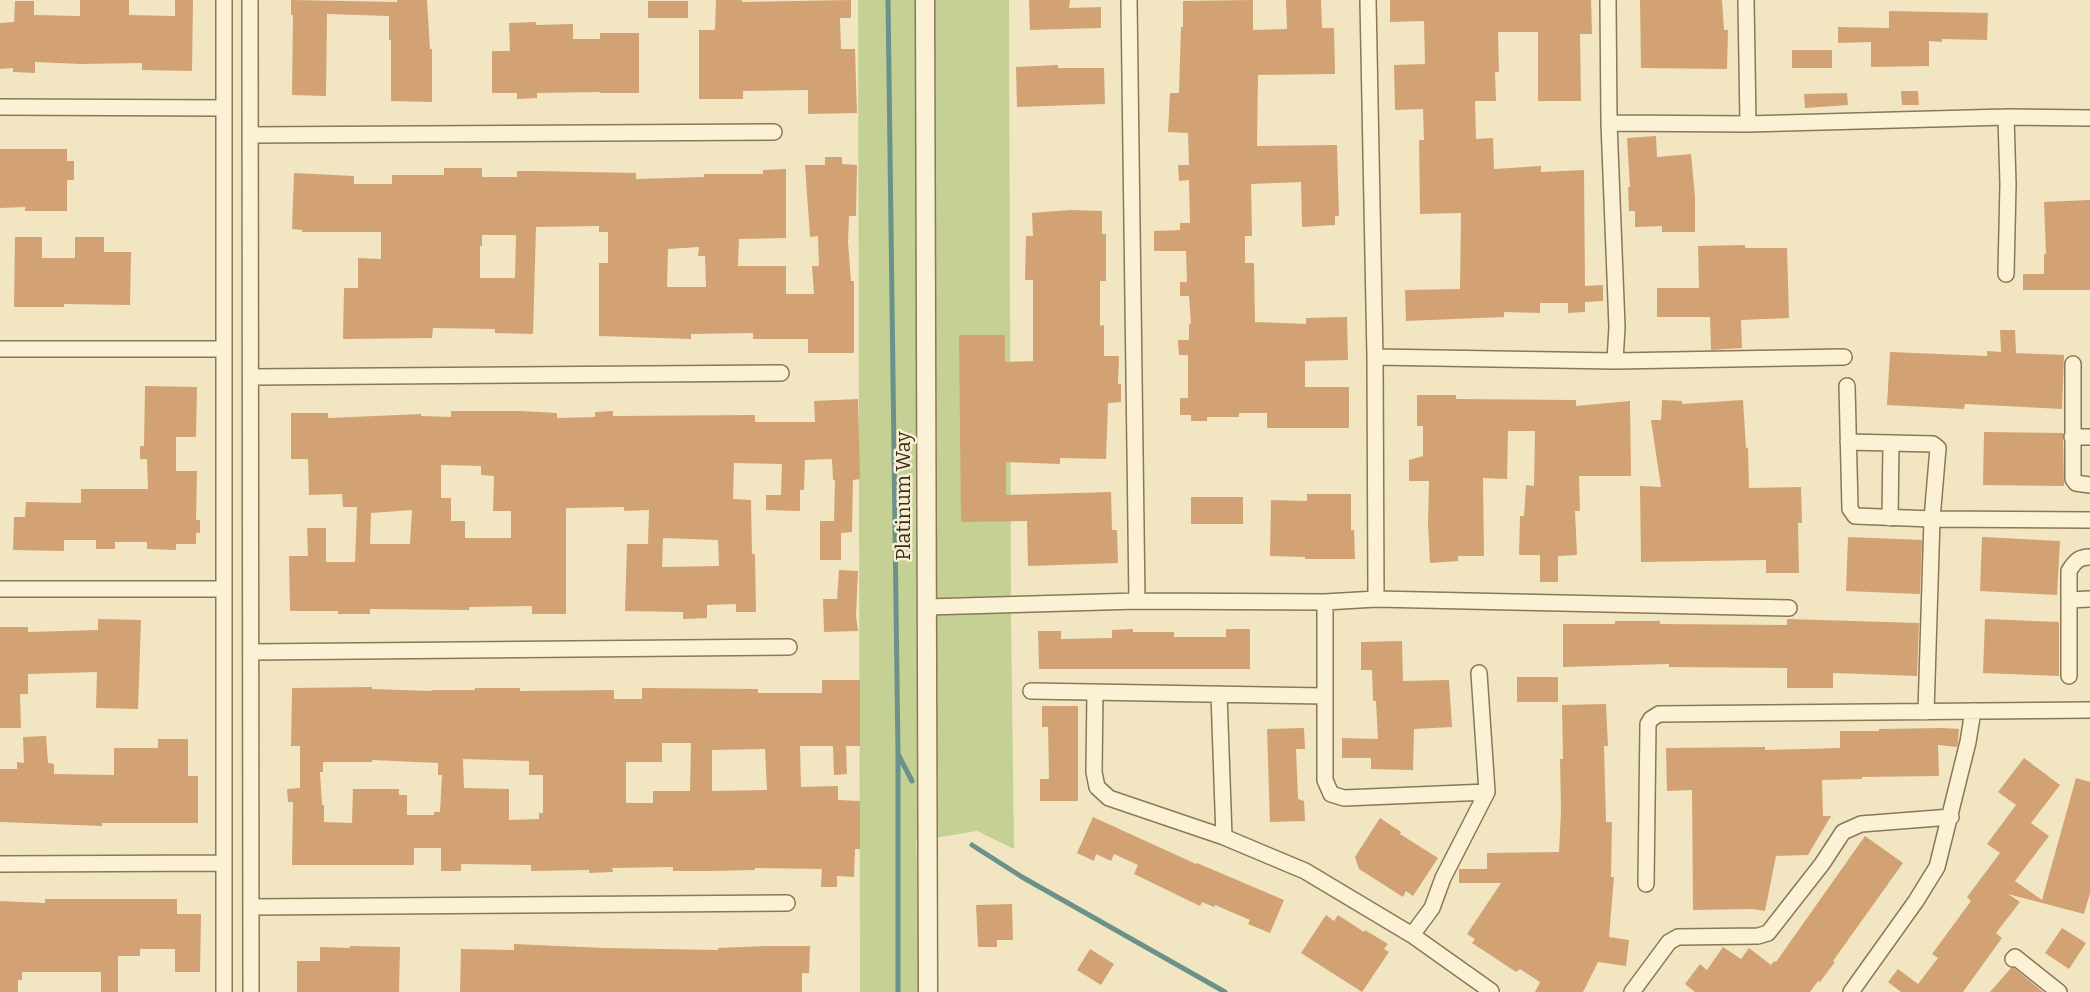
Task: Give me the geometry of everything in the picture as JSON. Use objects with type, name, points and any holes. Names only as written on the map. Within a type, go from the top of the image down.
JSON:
[{"type":"street","points":[[224,0],[224,992]]},
{"type":"street","points":[[250,0],[251,992]]},
{"type":"street","name":"Platinum Way","points":[[925,0],[928,992]]},
{"type":"street","points":[[1128,0],[1137,601]]},
{"type":"street","points":[[1368,0],[1375,357],[1376,599]]},
{"type":"street","points":[[1608,0],[1609,123],[1617,327],[1615,361]]},
{"type":"street","points":[[1746,0],[1748,124]]},
{"type":"street","points":[[0,107],[224,108]]},
{"type":"street","points":[[1609,123],[1748,124],[2006,117],[2090,118]]},
{"type":"street","points":[[2006,117],[2008,184],[2006,274]]},
{"type":"street","points":[[250,135],[774,132]]},
{"type":"street","points":[[0,349],[224,349]]},
{"type":"street","points":[[1375,357],[1615,361],[1844,357]]},
{"type":"street","points":[[2073,364],[2073,478],[2076,483],[2090,485]]},
{"type":"street","points":[[251,377],[781,373]]},
{"type":"street","points":[[1847,386],[1851,514],[1890,518],[2090,520]]},
{"type":"street","points":[[2073,437],[2090,437]]},
{"type":"street","points":[[1848,442],[1933,444],[1936,446],[1926,712]]},
{"type":"street","points":[[1890,518],[1891,443]]},
{"type":"street","points":[[2069,676],[2069,571],[2074,561],[2090,557]]},
{"type":"street","points":[[0,589],[224,589]]},
{"type":"street","points":[[927,607],[1137,601],[1325,602],[1376,599],[1789,608]]},
{"type":"street","points":[[2069,600],[2090,599]]},
{"type":"street","points":[[1325,602],[1325,780],[1331,794],[1344,798],[1486,792]]},
{"type":"street","points":[[251,652],[789,647]]},
{"type":"street","points":[[1412,935],[1432,908],[1443,878],[1486,792],[1479,673]]},
{"type":"street","points":[[1031,691],[1324,696]]},
{"type":"street","points":[[1095,692],[1094,772],[1097,786],[1109,798],[1224,837],[1305,871],[1412,935],[1491,991]]},
{"type":"street","points":[[1220,694],[1224,837]]},
{"type":"street","points":[[1646,884],[1648,724],[1659,714],[2090,710]]},
{"type":"street","points":[[1851,992],[1916,901],[1937,867],[1951,817],[1973,711]]},
{"type":"street","points":[[1632,992],[1669,942],[1678,937],[1758,936],[1768,933],[1843,832],[1861,824],[1951,817]]},
{"type":"street","points":[[0,864],[224,863]]},
{"type":"street","points":[[251,907],[787,903]]},
{"type":"street","points":[[2013,959],[2015,957],[2059,992]]},
{"type":"green space","points":[[858,0],[1009,0],[1014,849],[977,831],[916,841],[924,992],[860,992]]},
{"type":"building","points":[[80,0],[129,0],[129,15],[175,16],[175,0],[193,0],[192,71],[142,70],[142,63],[35,62],[35,73],[13,72],[13,68],[0,69],[0,23],[14,22],[15,1],[34,1],[34,15],[80,16]]},
{"type":"building","points":[[291,0],[397,2],[397,0],[427,0],[430,49],[432,49],[432,102],[391,101],[389,16],[327,14],[326,96],[292,95],[293,15],[291,15]]},
{"type":"building","points":[[716,0],[742,0],[742,2],[851,0],[851,18],[840,18],[841,49],[855,49],[857,113],[808,114],[808,90],[743,91],[743,99],[699,99],[699,30],[715,30]]},
{"type":"building","points":[[1029,0],[1070,0],[1069,8],[1101,7],[1101,28],[1030,30]]},
{"type":"building","points":[[1253,0],[1253,30],[1287,29],[1286,0],[1321,0],[1322,28],[1334,28],[1335,74],[1258,75],[1257,146],[1337,145],[1339,216],[1335,216],[1335,225],[1302,227],[1301,182],[1251,184],[1252,236],[1245,236],[1245,263],[1254,263],[1255,322],[1306,324],[1306,318],[1347,317],[1348,360],[1305,361],[1305,387],[1349,387],[1349,428],[1267,428],[1267,413],[1239,413],[1239,417],[1207,417],[1207,421],[1191,421],[1191,415],[1180,415],[1180,398],[1188,398],[1188,355],[1179,355],[1178,340],[1189,340],[1189,324],[1191,324],[1189,296],[1180,296],[1180,282],[1187,282],[1186,251],[1154,251],[1154,231],[1180,230],[1180,223],[1190,223],[1189,180],[1179,181],[1178,165],[1189,165],[1188,133],[1168,132],[1170,93],[1179,93],[1183,1]]},
{"type":"building","points":[[1390,0],[1591,0],[1592,34],[1580,34],[1581,101],[1538,101],[1538,32],[1498,32],[1499,72],[1495,72],[1496,101],[1475,101],[1476,139],[1493,138],[1494,169],[1541,166],[1541,172],[1584,170],[1585,286],[1603,285],[1603,301],[1585,302],[1585,312],[1568,313],[1568,303],[1540,303],[1540,313],[1504,312],[1504,317],[1406,321],[1405,290],[1460,289],[1461,213],[1420,214],[1419,140],[1424,140],[1423,109],[1395,110],[1394,65],[1425,64],[1424,21],[1390,22]]},
{"type":"building","points":[[1640,0],[1722,0],[1724,30],[1728,30],[1727,69],[1641,68]]},
{"type":"building","points":[[648,1],[688,1],[688,18],[648,18]]},
{"type":"building","points":[[1889,11],[1988,13],[1987,40],[1929,41],[1929,66],[1871,67],[1871,42],[1838,43],[1838,27],[1889,28]]},
{"type":"building","points":[[536,22],[536,25],[573,24],[573,39],[600,39],[600,33],[639,33],[639,93],[537,93],[537,98],[517,99],[517,93],[492,93],[492,51],[510,51],[509,23]]},
{"type":"building","points":[[1792,50],[1832,50],[1832,68],[1792,68]]},
{"type":"building","points":[[1058,65],[1058,68],[1104,68],[1105,104],[1017,107],[1016,67]]},
{"type":"building","points":[[1901,91],[1918,91],[1919,105],[1902,105]]},
{"type":"building","points":[[1847,93],[1848,105],[1805,108],[1804,94]]},
{"type":"building","points":[[1656,136],[1657,157],[1691,154],[1695,232],[1662,232],[1662,226],[1635,227],[1635,211],[1629,211],[1627,138]]},
{"type":"building","points":[[0,149],[67,149],[67,161],[74,161],[74,180],[67,180],[67,211],[25,211],[25,207],[0,208]]},
{"type":"building","points":[[825,157],[842,157],[842,164],[857,165],[856,216],[849,216],[848,242],[851,281],[854,281],[854,353],[808,353],[808,339],[753,339],[753,333],[691,334],[691,339],[599,336],[599,263],[608,263],[608,232],[599,232],[599,226],[536,227],[533,334],[495,333],[495,329],[433,328],[432,338],[343,339],[344,288],[358,288],[358,258],[381,259],[381,232],[302,232],[302,230],[292,229],[294,173],[354,176],[354,184],[392,184],[392,175],[444,175],[444,168],[482,168],[482,177],[517,177],[517,171],[536,171],[636,173],[636,179],[704,177],[704,174],[763,174],[763,170],[786,169],[786,238],[739,239],[738,266],[786,266],[786,294],[814,294],[812,266],[819,266],[818,236],[810,237],[805,165],[825,165]],"holes":[[[482,235],[516,235],[515,278],[480,278]],[[699,247],[698,256],[705,256],[706,287],[667,287],[668,249]]]},
{"type":"building","points":[[2090,200],[2090,290],[2023,290],[2023,274],[2044,274],[2044,254],[2046,254],[2044,202]]},
{"type":"building","points":[[1071,210],[1102,211],[1102,234],[1106,234],[1106,281],[1100,281],[1100,326],[1104,325],[1104,356],[1119,356],[1118,384],[1121,384],[1121,402],[1108,403],[1106,459],[1060,458],[1060,464],[1006,462],[1006,495],[1111,492],[1112,530],[1117,530],[1118,563],[1028,566],[1027,521],[961,522],[959,335],[1005,335],[1005,362],[1033,361],[1033,280],[1025,280],[1026,236],[1033,236],[1032,213]]},
{"type":"building","points":[[15,237],[42,237],[42,258],[75,258],[75,237],[104,237],[104,252],[131,252],[130,305],[64,304],[64,307],[14,307]]},
{"type":"building","points":[[1745,245],[1745,248],[1787,248],[1789,318],[1741,320],[1742,348],[1711,350],[1710,317],[1657,317],[1657,288],[1699,288],[1698,246]]},
{"type":"building","points":[[2000,330],[2015,330],[2016,353],[2064,355],[2062,409],[1965,404],[1964,409],[1887,405],[1890,352],[1987,356],[1987,351],[2001,352]]},
{"type":"building","points":[[145,386],[197,387],[196,437],[176,437],[176,471],[197,471],[196,520],[200,520],[200,533],[196,533],[196,544],[176,544],[176,550],[147,549],[147,542],[115,542],[115,549],[96,549],[96,540],[64,540],[64,551],[13,550],[14,517],[25,517],[26,502],[81,503],[81,489],[148,489],[147,459],[140,459],[140,446],[144,446]]},
{"type":"building","points":[[1417,395],[1456,395],[1456,399],[1576,400],[1576,406],[1630,401],[1631,476],[1579,476],[1580,511],[1575,511],[1577,555],[1558,556],[1558,582],[1540,582],[1540,555],[1519,555],[1520,516],[1524,516],[1526,485],[1534,486],[1535,431],[1508,431],[1507,479],[1483,478],[1484,556],[1458,556],[1458,561],[1430,563],[1429,481],[1409,481],[1409,460],[1423,456],[1423,426],[1417,426]]},
{"type":"building","points":[[858,399],[860,479],[853,480],[852,532],[841,533],[841,560],[820,560],[820,521],[834,521],[835,480],[833,480],[832,459],[805,460],[804,490],[800,490],[800,511],[766,510],[766,495],[781,495],[782,464],[734,463],[733,499],[751,500],[756,612],[736,612],[736,604],[707,605],[707,618],[683,619],[683,612],[625,611],[627,544],[648,544],[649,510],[624,511],[624,507],[566,508],[566,614],[532,614],[532,606],[469,607],[469,610],[370,609],[370,614],[290,611],[289,556],[308,556],[307,528],[326,528],[326,562],[355,562],[357,507],[343,507],[342,494],[309,495],[308,459],[291,459],[291,413],[328,413],[328,418],[421,414],[421,416],[451,417],[451,411],[520,411],[557,413],[557,418],[595,417],[595,412],[613,411],[613,416],[755,415],[755,422],[815,422],[814,401]],"holes":[[[441,465],[481,466],[481,475],[494,476],[493,511],[511,511],[511,538],[465,538],[465,521],[451,521],[451,498],[441,498]],[[412,510],[410,544],[370,544],[371,513]],[[663,538],[718,540],[719,566],[662,567]]]},
{"type":"building","points":[[1662,400],[1682,401],[1682,404],[1743,400],[1749,488],[1801,487],[1802,523],[1798,523],[1799,573],[1766,573],[1766,560],[1641,562],[1640,486],[1661,487],[1651,420],[1661,420]]},
{"type":"building","points":[[1984,432],[2063,433],[2064,486],[1983,485]]},
{"type":"building","points":[[1307,494],[1351,494],[1351,530],[1354,530],[1355,559],[1270,556],[1271,500],[1307,501]]},
{"type":"building","points":[[1191,497],[1243,497],[1243,524],[1191,524]]},
{"type":"building","points":[[1848,537],[1922,540],[1920,594],[1846,591]]},
{"type":"building","points":[[1982,537],[2060,541],[2057,595],[1980,591]]},
{"type":"building","points":[[839,570],[858,571],[856,616],[858,631],[824,632],[823,599],[837,599]]},
{"type":"building","points":[[98,619],[141,620],[138,709],[96,708],[97,672],[28,674],[28,694],[20,694],[21,728],[0,728],[0,627],[28,627],[28,632],[98,630]]},
{"type":"building","points":[[1787,619],[1919,623],[1917,676],[1833,673],[1833,688],[1787,688],[1787,668],[1669,667],[1669,664],[1563,667],[1563,624],[1660,621],[1660,624],[1787,625]]},
{"type":"building","points":[[1985,619],[2059,622],[2059,676],[1983,673]]},
{"type":"building","points":[[1133,629],[1133,632],[1174,632],[1174,637],[1226,637],[1226,629],[1250,629],[1250,669],[1039,669],[1038,631],[1061,631],[1061,639],[1112,638],[1112,630]]},
{"type":"building","points":[[1402,641],[1403,681],[1449,680],[1452,727],[1414,729],[1413,770],[1371,769],[1371,758],[1342,758],[1342,738],[1378,739],[1372,670],[1361,670],[1361,642]]},
{"type":"building","points":[[1517,677],[1558,677],[1558,702],[1517,702]]},
{"type":"building","points":[[822,680],[860,680],[860,746],[846,746],[847,774],[834,775],[833,746],[800,746],[801,787],[838,786],[838,800],[860,801],[860,849],[855,849],[854,877],[837,876],[837,887],[821,887],[822,869],[755,868],[755,870],[673,871],[673,867],[612,868],[613,872],[589,873],[589,870],[531,871],[531,865],[461,864],[461,871],[441,871],[441,848],[414,848],[414,865],[292,865],[293,802],[288,802],[287,789],[300,788],[300,746],[291,746],[292,688],[372,687],[372,689],[432,691],[475,690],[475,688],[520,688],[520,691],[614,690],[614,699],[642,699],[642,688],[758,689],[758,693],[822,693]],"holes":[[[662,743],[691,743],[690,791],[653,791],[653,803],[626,803],[626,762],[662,762]],[[765,749],[767,790],[712,791],[712,750]],[[463,759],[529,761],[529,775],[543,775],[543,813],[539,813],[539,819],[509,820],[509,789],[464,788]],[[372,760],[438,763],[438,775],[442,775],[440,812],[434,812],[434,815],[407,815],[407,795],[399,795],[399,789],[353,789],[352,823],[324,822],[320,772],[323,772],[323,762],[372,762]]]},
{"type":"building","points":[[1606,704],[1608,746],[1604,746],[1606,822],[1612,822],[1611,877],[1614,877],[1609,937],[1629,940],[1626,966],[1598,962],[1583,992],[1535,992],[1540,982],[1520,969],[1516,972],[1472,943],[1475,939],[1467,934],[1501,883],[1459,883],[1459,869],[1487,869],[1487,853],[1559,852],[1560,759],[1563,759],[1562,705]]},
{"type":"building","points":[[1042,706],[1078,706],[1078,801],[1040,801],[1040,779],[1049,779],[1048,727],[1042,727]]},
{"type":"building","points":[[1304,728],[1305,749],[1296,749],[1298,799],[1304,801],[1305,821],[1270,822],[1267,729]]},
{"type":"building","points":[[1959,729],[1957,747],[1938,745],[1939,776],[1822,780],[1823,816],[1831,816],[1808,855],[1776,856],[1765,911],[1752,909],[1693,910],[1692,790],[1667,791],[1666,748],[1765,747],[1765,750],[1840,748],[1840,731]]},
{"type":"building","points":[[46,736],[48,763],[54,764],[54,774],[114,775],[114,748],[158,748],[158,739],[188,739],[188,776],[198,776],[198,823],[102,823],[102,826],[0,822],[0,769],[17,769],[17,762],[24,763],[23,737]]},
{"type":"building","points":[[2024,758],[2060,785],[2031,823],[2049,836],[2015,881],[2042,900],[2076,778],[2090,782],[2090,893],[2084,914],[2008,894],[2020,902],[1996,933],[2002,938],[1963,992],[1901,992],[1888,982],[1898,969],[1918,984],[1938,958],[1932,954],[1971,901],[1967,897],[2000,853],[1987,844],[2016,805],[1998,792]]},
{"type":"building","points":[[1093,817],[1196,864],[1284,900],[1270,933],[1248,924],[1250,920],[1215,905],[1214,907],[1202,902],[1200,906],[1134,874],[1138,865],[1114,854],[1111,861],[1096,854],[1094,861],[1077,853]]},
{"type":"building","points":[[1380,818],[1401,832],[1400,834],[1438,858],[1413,896],[1406,891],[1403,897],[1359,869],[1355,857]]},
{"type":"building","points":[[1865,836],[1903,863],[1833,961],[1835,962],[1810,992],[1695,992],[1685,984],[1700,964],[1707,970],[1723,947],[1741,959],[1749,948],[1771,965],[1774,961],[1776,962]]},
{"type":"building","points":[[45,899],[177,899],[177,914],[201,914],[200,972],[175,972],[175,949],[140,949],[140,956],[118,956],[118,992],[101,992],[101,972],[22,972],[22,980],[18,980],[18,992],[0,992],[0,901],[45,903]]},
{"type":"building","points":[[1012,904],[1013,940],[997,940],[997,947],[978,947],[976,905]]},
{"type":"building","points":[[1326,915],[1334,921],[1338,915],[1388,944],[1384,949],[1389,952],[1362,992],[1301,953]]},
{"type":"building","points":[[2062,928],[2086,943],[2069,969],[2045,953]]},
{"type":"building","points":[[514,944],[718,950],[718,948],[810,946],[809,973],[802,973],[802,992],[460,992],[461,949],[514,950]]},
{"type":"building","points":[[350,946],[400,947],[399,992],[297,992],[297,961],[320,961],[320,947],[350,948]]},
{"type":"building","points":[[1090,949],[1114,964],[1101,985],[1077,970]]},
{"type":"building","points":[[2011,968],[2014,968],[2043,992],[1990,992]]},
{"type":"waterway","points":[[888,0],[898,754],[898,992]]},
{"type":"waterway","points":[[899,756],[912,781]]},
{"type":"waterway","points":[[972,845],[1022,877],[1225,992]]}]
